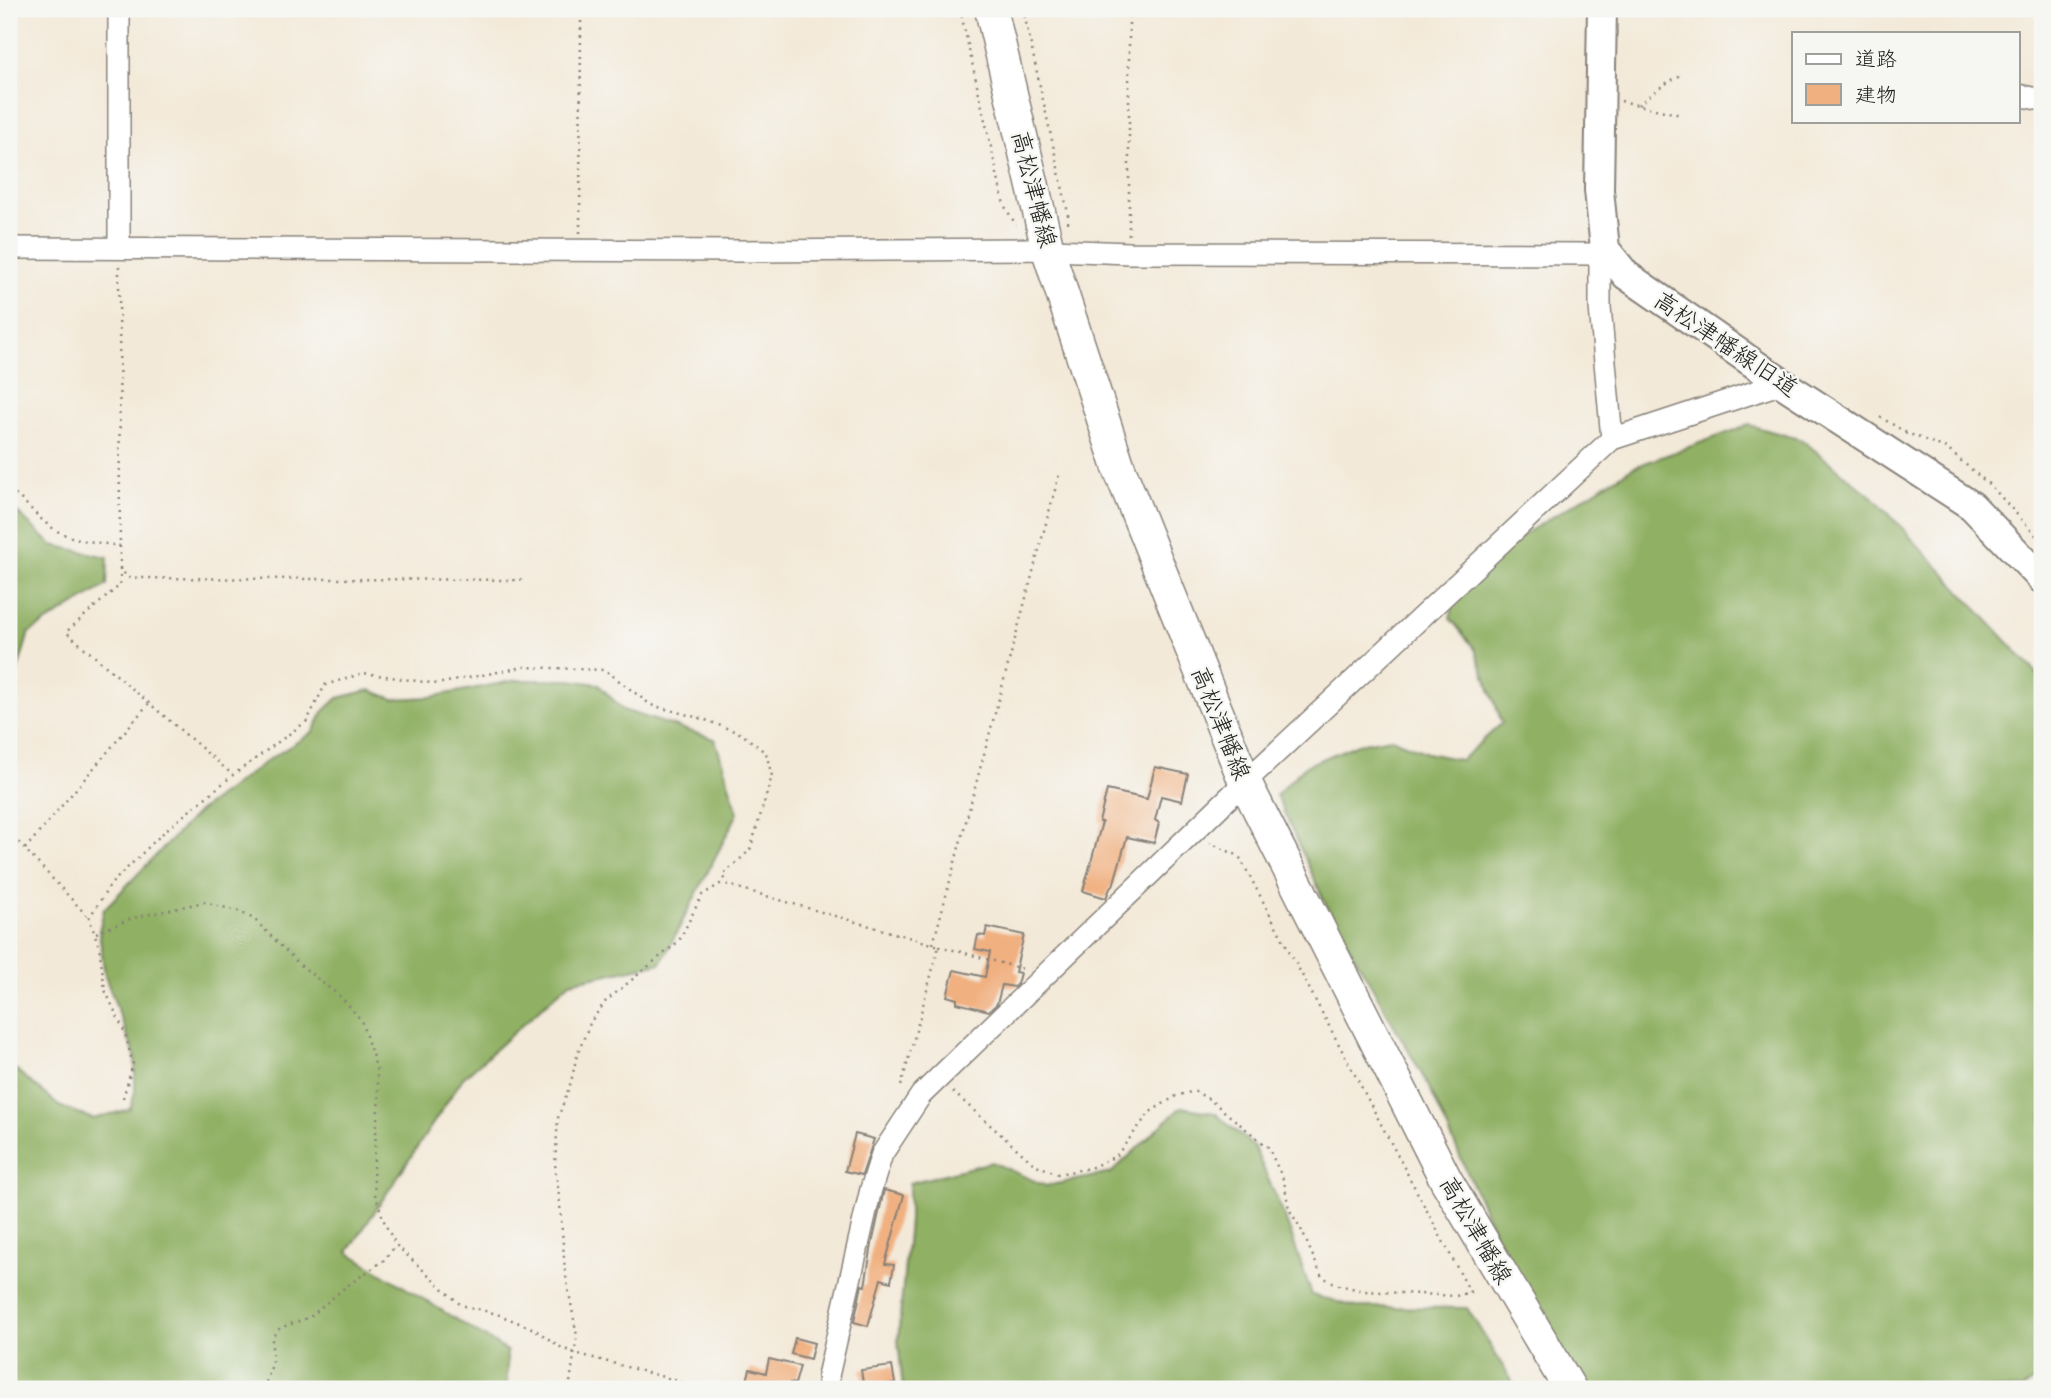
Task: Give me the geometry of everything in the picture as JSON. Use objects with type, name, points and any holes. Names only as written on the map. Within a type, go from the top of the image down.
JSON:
[{"type":"main road","name":"高松津幡線","points":[[991,9],[1048,250],[1119,468],[1245,782],[1446,1180],[1570,1389]]},
{"type":"street","points":[[119,9],[119,248]]},
{"type":"street","points":[[1602,9],[1600,190],[1603,252],[1600,307],[1612,439]]},
{"type":"street","points":[[2020,95],[2042,100]]},
{"type":"street","points":[[9,248],[1048,250],[1129,253],[1603,252]]},
{"type":"street","name":"高松津幡線旧道","points":[[1603,252],[1626,275],[1782,383],[1972,506],[2042,579]]},
{"type":"street","points":[[830,1389],[828,1376],[871,1189],[882,1154],[921,1095],[1245,782],[1612,439],[1782,383]]},
{"type":"path","points":[[580,250],[581,9]]},
{"type":"path","points":[[960,9],[1004,205],[1048,250],[1068,213],[1023,9]]},
{"type":"path","points":[[1129,9],[1129,253]]},
{"type":"path","points":[[1638,105],[1684,74]]},
{"type":"path","points":[[1601,98],[1681,115]]},
{"type":"path","points":[[119,248],[120,585],[66,632],[233,775]]},
{"type":"path","points":[[933,944],[1059,475]]},
{"type":"path","points":[[9,491],[21,498],[50,527],[69,537],[120,546]]},
{"type":"path","points":[[120,569],[128,579],[523,580]]},
{"type":"path","points":[[89,918],[111,884],[166,830],[233,775],[307,721],[325,685],[364,673],[438,684],[523,667],[605,670],[652,705],[703,719],[742,734],[766,753],[772,776],[750,850],[723,874],[728,885],[1045,975]]},
{"type":"path","points":[[25,849],[149,703]]},
{"type":"path","points":[[9,832],[89,918],[99,946],[105,990],[125,1033],[133,1064],[123,1098]]},
{"type":"path","points":[[938,1078],[1034,1164],[1058,1174],[1090,1168],[1115,1156],[1150,1112],[1176,1096],[1194,1091],[1209,1099],[1268,1147],[1284,1181],[1289,1209],[1322,1277],[1364,1292],[1456,1296],[1470,1292],[1239,856],[1192,833]]},
{"type":"path","points":[[569,1389],[577,1335],[565,1271],[561,1204],[555,1164],[558,1118],[577,1055],[591,1021],[606,1001],[679,942],[702,895],[726,880]]},
{"type":"path","points":[[94,933],[133,918],[204,902],[222,905],[254,919],[299,964],[342,998],[361,1020],[376,1067],[379,1097],[373,1170],[375,1194],[385,1224],[396,1245],[461,1305],[497,1314],[534,1329],[562,1348],[575,1353],[708,1389]]},
{"type":"path","points":[[900,1089],[939,946]]},
{"type":"path","points":[[264,1389],[272,1364],[272,1337],[280,1328],[310,1317],[344,1288],[383,1261],[396,1245]]},
{"type":"green space","points":[[1749,425],[1802,440],[1876,500],[2042,679],[2042,1375],[2023,1389],[1581,1389],[1515,1279],[1429,1087],[1327,907],[1276,795],[1305,766],[1358,744],[1391,738],[1427,753],[1461,760],[1502,723],[1475,649],[1450,618],[1457,593],[1508,544],[1634,467]]},
{"type":"green space","points":[[9,505],[52,545],[108,557],[107,585],[29,633],[9,699]]},
{"type":"green space","points":[[517,680],[570,680],[598,684],[623,710],[715,739],[738,813],[661,963],[570,982],[463,1078],[348,1252],[507,1351],[507,1389],[9,1389],[9,1064],[59,1106],[93,1119],[130,1109],[135,1092],[135,1056],[105,976],[99,931],[104,909],[198,812],[271,758],[313,732],[323,712],[338,698],[370,690],[394,699],[431,697]]},
{"type":"green space","points":[[1181,1107],[1215,1113],[1254,1147],[1285,1217],[1312,1295],[1356,1307],[1467,1308],[1517,1389],[903,1389],[898,1340],[909,1220],[909,1183],[992,1162],[1046,1186],[1111,1173]]},
{"type":"building","points":[[1155,767],[1188,774],[1182,801],[1161,796],[1155,820],[1159,823],[1154,843],[1127,837],[1113,886],[1106,898],[1083,891],[1102,822],[1099,822],[1107,790],[1147,799]]},
{"type":"building","points":[[987,927],[1024,935],[1015,972],[1020,973],[1017,984],[1014,987],[1002,985],[997,1004],[989,1011],[957,1003],[957,999],[947,996],[954,970],[985,977],[990,952],[975,949],[978,935],[985,936]]},
{"type":"building","points":[[855,1134],[874,1139],[862,1175],[845,1171]]},
{"type":"building","points":[[884,1190],[904,1195],[885,1264],[894,1265],[891,1282],[881,1279],[868,1326],[854,1322],[862,1285],[865,1286]]},
{"type":"building","points":[[795,1338],[814,1343],[810,1359],[791,1354]]},
{"type":"building","points":[[769,1359],[800,1366],[795,1384],[790,1383],[788,1389],[745,1389],[750,1369],[766,1373]]},
{"type":"building","points":[[892,1366],[895,1383],[881,1385],[881,1389],[864,1389],[861,1370]]}]
